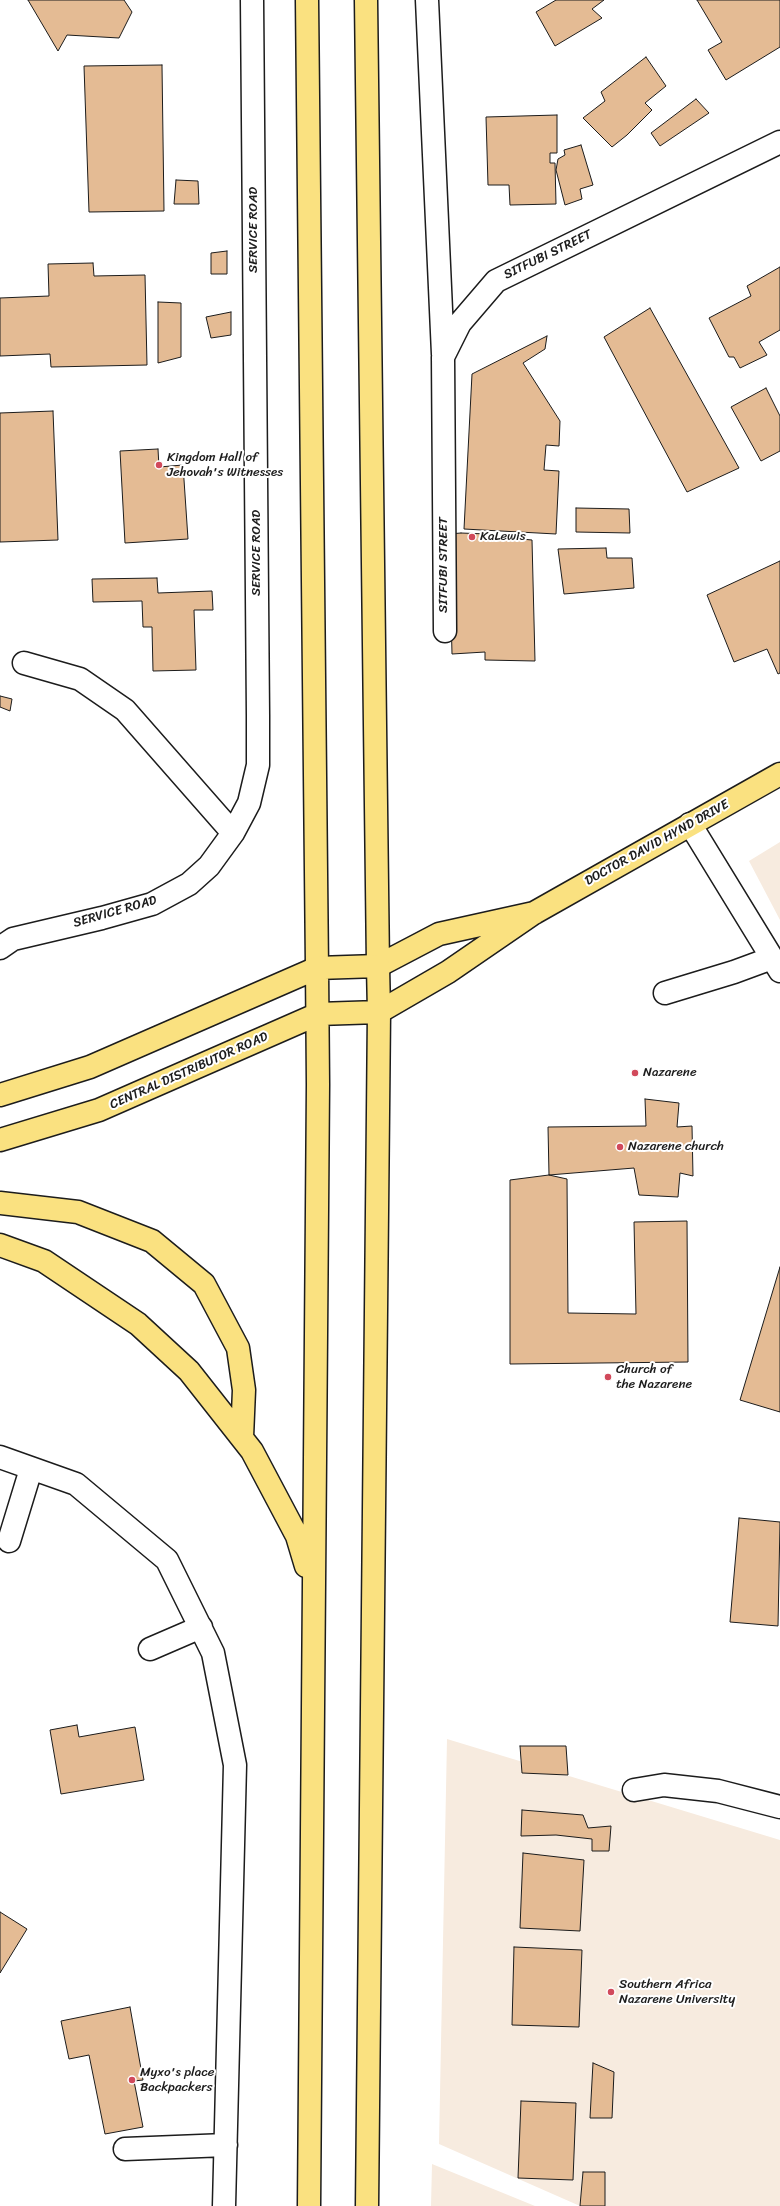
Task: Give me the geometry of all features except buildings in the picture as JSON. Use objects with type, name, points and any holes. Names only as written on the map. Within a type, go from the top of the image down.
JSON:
[{"type":"main road","points":[[307,0],[318,1014],[309,2206]]},
{"type":"main road","points":[[366,0],[379,1012],[367,2206]]},
{"type":"main road","name":"DOCTOR DAVID HYND DRIVE","points":[[379,1012],[448,972],[534,913],[780,774]]},
{"type":"main road","name":"DOCTOR DAVID HYND DRIVE","points":[[378,966],[440,934],[534,913]]},
{"type":"main road","points":[[0,1095],[90,1067],[317,968],[378,966]]},
{"type":"main road","name":"CENTRAL DISTRIBUTOR ROAD","points":[[0,1140],[99,1110],[318,1014],[379,1012]]},
{"type":"main road","points":[[0,1203],[78,1212],[152,1241],[204,1284],[238,1348],[244,1390],[242,1437]]},
{"type":"main road","points":[[0,1245],[44,1262],[138,1324],[189,1371],[252,1451],[297,1536],[313,1591]]},
{"type":"street","name":"SERVICE ROAD","points":[[0,948],[13,939],[102,918],[152,904],[189,884],[209,866],[233,833],[249,803],[258,766],[252,0]]},
{"type":"street","points":[[427,0],[443,357]]},
{"type":"street","name":"SITFUBI STREET","points":[[445,631],[443,357],[460,322],[496,281],[780,142]]},
{"type":"street","points":[[24,663],[80,679],[125,710],[233,833]]},
{"type":"street","points":[[664,992],[734,972],[776,964],[690,824]]},
{"type":"street","points":[[0,1457],[76,1484],[167,1560],[213,1653],[235,1765],[224,2206]]},
{"type":"street","points":[[9,1541],[32,1469]]},
{"type":"street","points":[[150,1649],[201,1628]]},
{"type":"street","points":[[634,1790],[664,1785],[710,1790],[780,1807]]},
{"type":"street","points":[[125,2149],[226,2145]]},
{"type":"shaded area","points":[[780,842],[780,920],[749,861]]},
{"type":"shaded area","name":"Southern Africa Nazarene University","points":[[447,1739],[780,1840],[780,2206],[580,2206],[439,2144]]},
{"type":"shaded area","points":[[432,2164],[535,2206],[431,2206]]},
{"type":"place","name":"Kingdom Hall of Jehovah's Witnesses","points":[[159,465]]},
{"type":"place","name":"KaLewis","points":[[472,537]]},
{"type":"place","name":"Nazarene","points":[[635,1073]]},
{"type":"place","name":"Nazarene church","points":[[620,1147]]},
{"type":"place","name":"Church of the Nazarene","points":[[608,1377]]},
{"type":"place","name":"Southern Africa Nazarene University","points":[[611,1992]]},
{"type":"place","name":"Myxo's place Backpackers","points":[[132,2080]]}]
